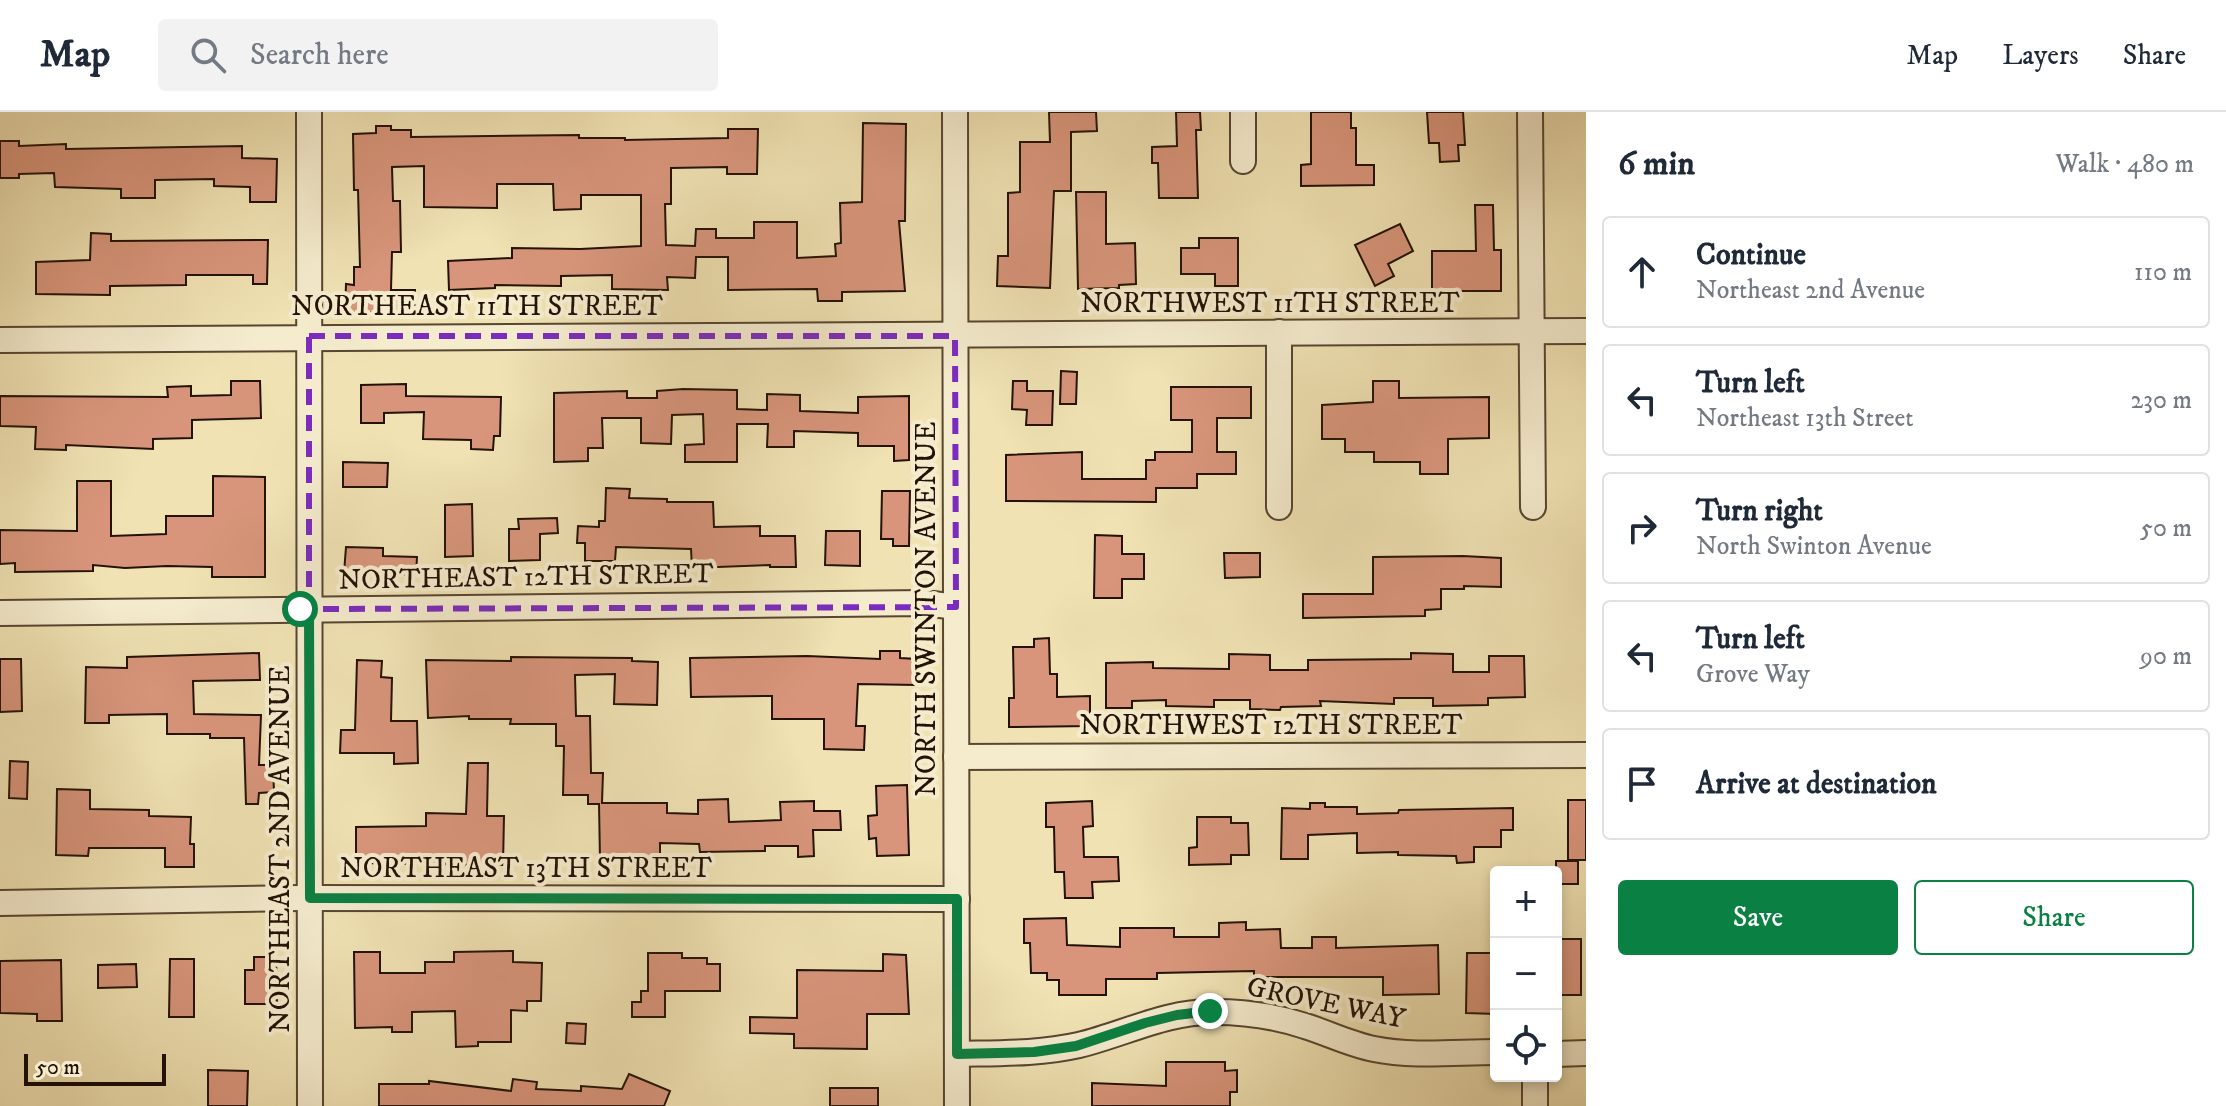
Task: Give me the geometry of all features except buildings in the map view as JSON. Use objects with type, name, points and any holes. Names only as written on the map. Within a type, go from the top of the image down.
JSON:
[{"type":"street","name":"NORTHEAST 2ND AVENUE","points":[[309,112],[310,1106]]},
{"type":"street","name":"NORTH SWINTON AVENUE","points":[[955,112],[957,1106]]},
{"type":"street","points":[[1243,112],[1243,161]]},
{"type":"street","points":[[1530,112],[1533,507]]},
{"type":"street","name":"NORTHWEST 11TH STREET","points":[[955,336],[1586,331]]},
{"type":"street","points":[[1279,332],[1279,507]]},
{"type":"street","name":"NORTHEAST 11TH STREET","points":[[0,340],[309,336],[955,336]]},
{"type":"street","name":"NORTHEAST 12TH STREET","points":[[0,613],[925,603],[956,607]]},
{"type":"street","name":"NORTHWEST 12TH STREET","points":[[956,757],[1586,755]]},
{"type":"street","name":"NORTHEAST 13TH STREET","points":[[0,903],[310,898],[957,899]]},
{"type":"street","name":"GROVE WAY","points":[[957,1054],[1034,1052],[1076,1046],[1145,1023],[1210,1011],[1276,1017],[1377,1050],[1490,1052]]},
{"type":"street","points":[[1562,1054],[1586,1053]]},
{"type":"street","points":[[1535,1082],[1535,1106]]},
{"type":"highlighted area","points":[[309,336],[955,336],[956,607],[309,609]]},
{"type":"route","points":[[300,609],[309,609],[310,898],[957,899],[957,1054],[1034,1052],[1076,1046],[1145,1023],[1210,1011]]}]
